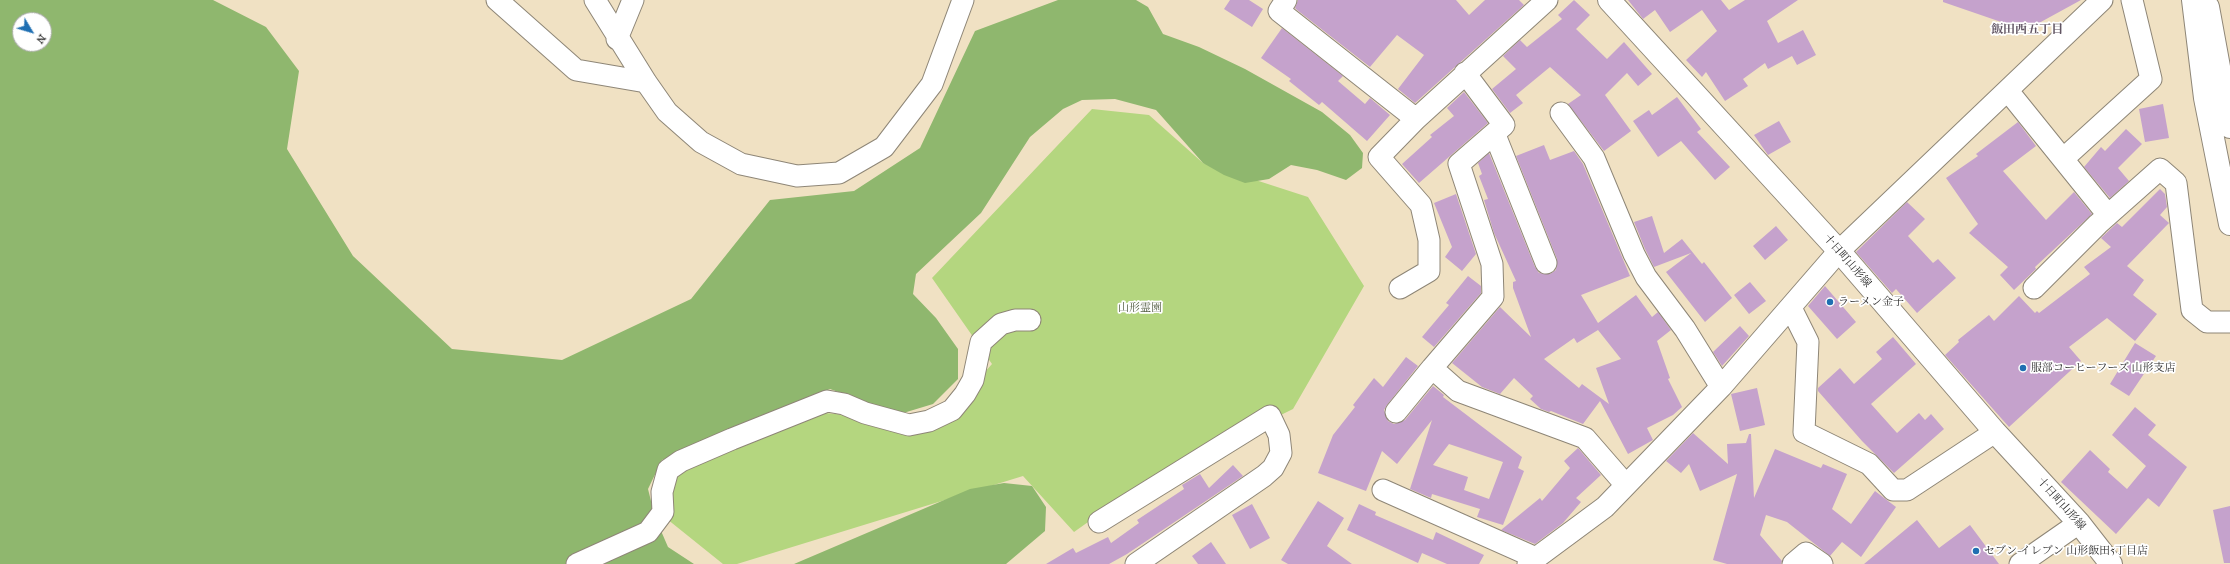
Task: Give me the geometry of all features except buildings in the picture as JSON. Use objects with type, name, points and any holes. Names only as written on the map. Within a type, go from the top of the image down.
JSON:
[{"type":"main road","name":"十日町山形線","points":[[1609,0],[1839,251],[1995,432],[2079,523],[2111,564]]},
{"type":"main road","points":[[2193,0],[2206,98],[2230,224]]},
{"type":"main road","points":[[2206,0],[2230,127]]},
{"type":"street","points":[[497,0],[576,70],[646,82]]},
{"type":"street","points":[[594,0],[646,82],[667,112],[701,142],[740,164],[797,176],[839,173],[884,148],[932,84],[963,0]]},
{"type":"street","points":[[618,39],[633,0]]},
{"type":"street","points":[[1286,0],[1279,11],[1416,119]]},
{"type":"street","points":[[1400,288],[1429,271],[1429,240],[1421,205],[1380,157],[1416,119],[1546,0]]},
{"type":"street","points":[[1383,490],[1532,561],[1605,507],[1624,484],[1721,387],[1839,251],[2008,92],[2102,0]]},
{"type":"street","points":[[2063,159],[2151,79],[2132,0]]},
{"type":"street","points":[[1396,412],[1493,297],[1492,264],[1459,164],[1495,135],[1504,125],[1465,73]]},
{"type":"street","points":[[2008,92],[2108,215]]},
{"type":"street","points":[[1561,113],[1594,158],[1634,254],[1646,277],[1685,329],[1721,387]]},
{"type":"street","points":[[1495,135],[1546,263]]},
{"type":"street","points":[[2034,288],[2108,215],[2160,169],[2176,183],[2192,310],[2207,322],[2230,322]]},
{"type":"street","points":[[1790,308],[1808,342],[1804,432],[1869,464],[1893,490],[1908,490],[1995,432]]},
{"type":"street","points":[[577,564],[648,532],[663,512],[662,492],[668,470],[681,461],[732,439],[827,401],[844,404],[865,413],[909,425],[929,421],[952,410],[966,394],[973,380],[981,342],[1001,324],[1015,320],[1030,320]]},
{"type":"street","points":[[1432,368],[1458,391],[1585,438],[1624,484]]},
{"type":"street","points":[[1099,522],[1270,416],[1279,435],[1281,453],[1273,468],[1264,476],[1136,564]]},
{"type":"street","points":[[2020,564],[2079,523]]},
{"type":"street","points":[[1793,564],[1806,552],[1822,564]]},
{"type":"green space","points":[[0,0],[213,0],[266,27],[299,71],[287,149],[353,256],[452,349],[562,360],[691,299],[770,200],[854,191],[920,148],[975,31],[1058,0],[1136,0],[1148,7],[1163,34],[1199,47],[1245,69],[1322,112],[1350,135],[1363,153],[1362,168],[1346,180],[1317,170],[1291,165],[1269,179],[1245,183],[1224,175],[1203,163],[1156,110],[1115,99],[1082,100],[1063,109],[1030,137],[981,213],[916,274],[913,294],[936,318],[958,349],[958,379],[933,404],[900,414],[830,389],[662,460],[648,489],[655,517],[668,547],[694,564],[0,564]]},
{"type":"green space","name":"山形霊園","points":[[1092,109],[1149,115],[1203,163],[1308,197],[1364,286],[1293,409],[1143,483],[1074,532],[1023,476],[737,564],[723,564],[667,519],[668,470],[825,413],[939,424],[992,364],[932,278]]},
{"type":"green space","points":[[1004,483],[1032,486],[1046,507],[1045,531],[1006,564],[794,564],[970,489]]},
{"type":"place","name":"ラーメン金子","points":[[1830,302]]},
{"type":"place","name":"服部コーヒーフーズ 山形支店","points":[[2023,368]]},
{"type":"place","name":"セブン-イレブン 山形飯田5丁目店","points":[[1976,551]]},
{"type":"district","name":"飯田西五丁目","points":[[2027,30]]}]
